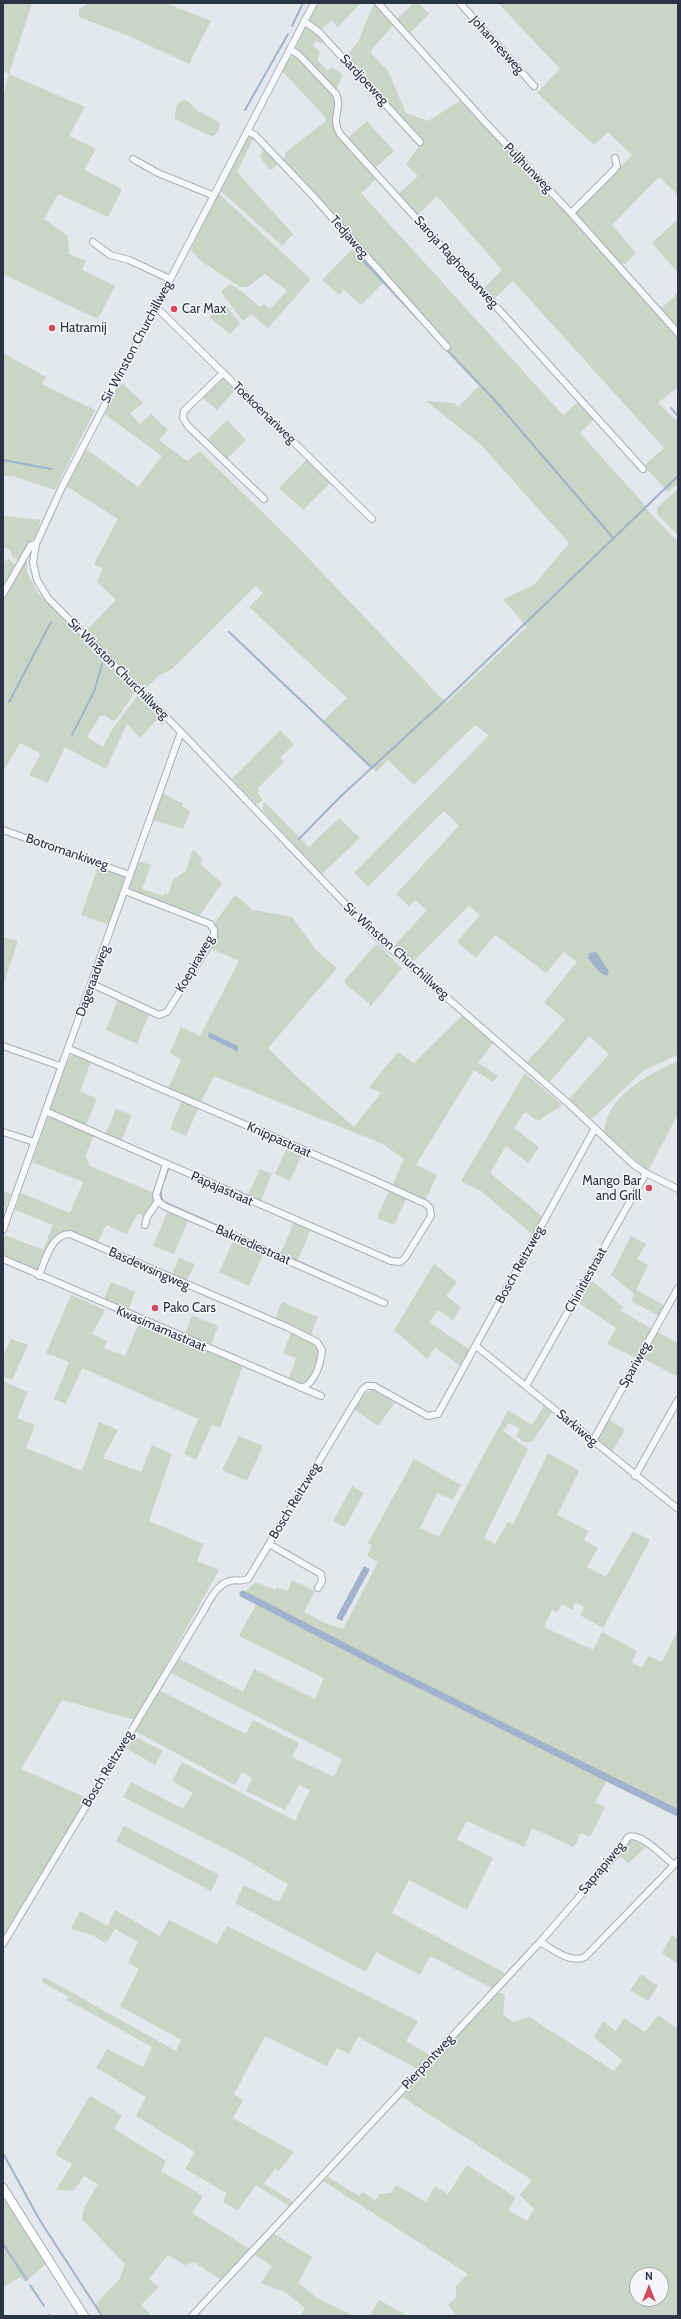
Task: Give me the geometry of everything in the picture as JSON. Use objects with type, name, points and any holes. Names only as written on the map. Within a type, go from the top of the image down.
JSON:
[{"type":"main road","points":[[3,2188],[84,2316]]},
{"type":"street","name":"Sir Winston Churchillweg","points":[[314,3],[212,195],[156,307],[62,486],[36,544],[33,572],[48,598],[181,732],[375,935],[646,1174],[678,1189]]},
{"type":"street","name":"Puljhunweg","points":[[378,3],[485,122],[571,213],[678,333]]},
{"type":"street","name":"Johannesweg","points":[[460,3],[534,86]]},
{"type":"street","name":"Sardjoeweg","points":[[304,21],[319,32],[420,142]]},
{"type":"street","name":"Saroja Raghoebarweg","points":[[290,50],[299,55],[336,94],[339,100],[335,119],[340,134],[643,469]]},
{"type":"street","name":"Tedjaweg","points":[[247,131],[255,135],[313,196],[447,347]]},
{"type":"street","points":[[571,213],[613,171],[617,166],[615,158]]},
{"type":"street","points":[[133,159],[158,173],[212,195]]},
{"type":"street","points":[[93,242],[110,255],[129,260],[170,279]]},
{"type":"street","name":"Toekoenariweg","points":[[156,307],[372,519]]},
{"type":"street","points":[[223,373],[184,411],[183,418],[188,426],[264,499]]},
{"type":"street","points":[[3,594],[31,545],[36,544]]},
{"type":"street","name":"Dageraadweg","points":[[3,1230],[60,1066],[69,1049],[181,732]]},
{"type":"street","name":"Botromankiweg","points":[[3,830],[130,875]]},
{"type":"street","name":"Koepiraweg","points":[[92,984],[159,1015],[173,1004],[214,937],[214,930],[210,924],[125,891]]},
{"type":"street","points":[[3,1046],[60,1066]]},
{"type":"street","name":"Knippastraat","points":[[69,1049],[426,1204],[430,1208],[431,1216],[405,1258],[400,1262]]},
{"type":"street","name":"Papajastraat","points":[[45,1111],[378,1255],[400,1262]]},
{"type":"street","name":"Bosch Reitzweg","points":[[3,1944],[213,1596],[221,1584],[230,1581],[244,1581],[248,1579],[362,1390],[368,1386],[374,1386],[419,1411],[433,1416],[438,1414],[595,1128]]},
{"type":"street","points":[[3,1132],[34,1142]]},
{"type":"street","points":[[145,1225],[147,1217],[158,1201],[156,1195],[157,1189],[166,1164]]},
{"type":"street","name":"Chinitiestraat","points":[[526,1386],[646,1174]]},
{"type":"street","name":"Bakriediestraat","points":[[158,1201],[191,1218],[384,1303]]},
{"type":"street","name":"Basdewsingweg","points":[[39,1276],[55,1241],[59,1237],[70,1234],[287,1327],[316,1342],[322,1350],[319,1362],[311,1382],[302,1388]]},
{"type":"street","name":"Kwasimamastraat","points":[[3,1259],[39,1276],[321,1396]]},
{"type":"street","name":"Spariweg","points":[[593,1441],[678,1288]]},
{"type":"street","name":"Sarkiweg","points":[[476,1346],[635,1476],[678,1509]]},
{"type":"street","points":[[635,1476],[678,1400]]},
{"type":"street","points":[[269,1544],[321,1574],[322,1581],[318,1588]]},
{"type":"street","name":"Saprapiweg","points":[[540,1942],[619,1851],[628,1837],[634,1836],[641,1839],[676,1863]]},
{"type":"street","points":[[540,1942],[576,1960],[585,1957],[676,1863]]},
{"type":"street","name":"Pierpontweg","points":[[192,2316],[540,1942]]},
{"type":"green space","points":[[3,3],[32,3],[9,74],[3,71]]},
{"type":"green space","points":[[88,3],[166,3],[211,21],[189,64],[131,37],[79,17],[79,10]]},
{"type":"green space","points":[[317,3],[361,3],[338,27],[331,20],[320,31],[309,19]]},
{"type":"green space","points":[[374,3],[394,24],[370,52],[388,71],[406,113],[428,121],[461,100],[576,222],[678,337],[678,387],[658,403],[678,422],[678,483],[668,492],[644,466],[664,448],[513,281],[494,299],[483,289],[502,270],[437,196],[417,215],[397,195],[418,176],[406,164],[422,142],[345,57],[358,42]]},
{"type":"green space","points":[[414,3],[419,3],[429,14],[409,34],[396,20]]},
{"type":"green space","points":[[498,3],[678,3],[678,195],[659,177],[612,225],[636,253],[625,264],[619,263],[575,213],[632,155],[608,132],[594,145],[537,93],[560,69]]},
{"type":"green space","points":[[306,25],[323,39],[322,44],[316,41],[313,46],[320,51],[317,60],[328,71],[331,67],[343,74],[336,90],[295,49]]},
{"type":"green space","points":[[294,55],[334,96],[336,107],[332,123],[336,134],[377,178],[361,193],[563,415],[579,401],[595,418],[580,433],[644,504],[649,512],[678,542],[678,1055],[644,1070],[592,1119],[569,1099],[609,1054],[589,1036],[550,1082],[527,1062],[565,1020],[544,1002],[577,962],[564,952],[546,973],[495,935],[476,958],[457,942],[480,915],[469,906],[413,962],[394,946],[427,910],[415,900],[409,906],[396,894],[459,826],[444,811],[368,887],[354,873],[489,735],[475,725],[414,785],[388,760],[376,772],[322,722],[347,698],[249,607],[263,593],[256,586],[172,669],[158,676],[144,690],[85,632],[116,600],[97,582],[103,569],[94,564],[118,519],[66,486],[85,448],[138,487],[162,456],[104,414],[118,386],[123,384],[143,403],[130,413],[140,424],[151,414],[168,430],[159,440],[187,461],[200,451],[296,545],[446,703],[527,627],[503,599],[534,585],[569,543],[481,445],[426,401],[454,403],[458,407],[479,386],[425,328],[427,327],[385,281],[361,305],[344,290],[339,295],[322,280],[357,244],[286,165],[284,158],[286,152],[326,121],[325,117],[282,71],[289,59]]},
{"type":"green space","points":[[9,74],[85,107],[69,136],[96,149],[84,170],[122,189],[108,217],[58,194],[44,219],[68,236],[69,254],[86,261],[82,270],[115,286],[98,319],[3,274],[3,96]]},
{"type":"green space","points":[[183,100],[189,102],[198,111],[219,122],[220,128],[215,135],[211,136],[175,119],[176,106]]},
{"type":"green space","points":[[367,121],[394,151],[375,168],[348,138]]},
{"type":"green space","points":[[247,137],[254,137],[237,172],[293,234],[282,246],[220,190]]},
{"type":"green space","points":[[263,149],[278,163],[273,169],[269,169],[260,157]]},
{"type":"green space","points":[[219,194],[311,279],[268,328],[251,314],[243,321],[221,292],[230,284],[240,290],[260,307],[264,304],[270,309],[287,291],[265,274],[247,287],[240,287],[201,261],[191,250],[216,195]]},
{"type":"green space","points":[[678,219],[678,273],[652,243]]},
{"type":"green space","points":[[678,293],[678,323],[674,327],[659,310]]},
{"type":"green space","points":[[224,303],[240,323],[230,334],[209,317]]},
{"type":"green space","points":[[3,353],[46,377],[42,384],[95,410],[55,490],[13,476],[3,476]]},
{"type":"green space","points":[[223,378],[236,389],[217,410],[203,398]]},
{"type":"green space","points":[[227,420],[246,440],[226,460],[206,441]]},
{"type":"green space","points":[[307,459],[331,482],[303,510],[279,488]]},
{"type":"green space","points":[[678,489],[678,535],[657,514],[657,508]]},
{"type":"green space","points":[[3,516],[41,520],[35,536],[19,560],[13,558],[10,550],[3,547]]},
{"type":"green space","points":[[27,555],[27,573],[38,593],[135,692],[116,720],[113,721],[105,715],[100,716],[87,737],[103,747],[111,731],[138,695],[165,721],[162,725],[157,720],[140,738],[127,724],[106,769],[65,747],[48,783],[29,775],[41,754],[20,743],[3,772],[3,600]]},
{"type":"green space","points":[[9,559],[17,566],[3,587],[3,562]]},
{"type":"green space","points":[[280,730],[294,744],[280,758],[284,762],[259,787],[258,794],[263,800],[256,804],[232,779]]},
{"type":"green space","points":[[162,793],[183,804],[182,806],[190,811],[183,829],[152,820]]},
{"type":"green space","points":[[265,802],[309,847],[339,818],[360,838],[322,874],[263,811],[263,804]]},
{"type":"green space","points":[[193,849],[203,859],[200,864],[222,883],[198,918],[129,889],[138,861],[151,865],[142,889],[164,896],[165,893],[168,894],[173,880],[186,871]]},
{"type":"green space","points":[[98,867],[123,876],[126,880],[110,925],[81,915]]},
{"type":"green space","points":[[235,895],[253,910],[292,917],[316,950],[337,968],[268,1048],[298,1078],[354,1127],[381,1093],[369,1087],[398,1052],[414,1063],[462,1016],[493,1043],[478,1063],[498,1076],[493,1082],[474,1070],[416,1165],[437,1175],[425,1202],[392,1186],[404,1159],[383,1144],[214,1076],[200,1104],[168,1089],[181,1060],[170,1053],[181,1027],[200,1036],[239,961],[210,948],[213,925]]},
{"type":"green space","points":[[3,937],[18,941],[3,986]]},
{"type":"green space","points":[[375,945],[378,945],[402,968],[369,1007],[369,1003],[346,985],[345,980]]},
{"type":"green space","points":[[118,998],[150,1012],[137,1044],[106,1030]]},
{"type":"green space","points":[[74,1054],[91,1062],[80,1091],[97,1099],[86,1125],[53,1112],[50,1108],[67,1062]]},
{"type":"green space","points":[[678,1061],[678,1114],[648,1171],[604,1132],[606,1120],[621,1096],[639,1082]]},
{"type":"green space","points":[[525,1073],[562,1105],[538,1121],[525,1112],[514,1128],[539,1147],[528,1163],[506,1146],[490,1173],[543,1217],[533,1235],[481,1191],[461,1181]]},
{"type":"green space","points":[[182,1100],[199,1107],[186,1136],[170,1129]]},
{"type":"green space","points":[[116,1109],[132,1115],[121,1142],[105,1135]]},
{"type":"green space","points":[[47,1118],[53,1118],[94,1136],[85,1156],[90,1166],[154,1193],[156,1204],[152,1209],[148,1208],[143,1216],[137,1214],[127,1234],[106,1225],[97,1244],[73,1233],[61,1233],[55,1237],[50,1244],[41,1265],[37,1270],[3,1257],[3,1241],[5,1235],[43,1250],[53,1225],[15,1210],[21,1193],[70,1213],[83,1182],[32,1162]]},
{"type":"green space","points":[[288,1146],[303,1152],[290,1181],[275,1174]]},
{"type":"green space","points":[[260,1169],[272,1174],[260,1203],[247,1197]]},
{"type":"green space","points":[[390,1189],[407,1197],[394,1225],[377,1218]]},
{"type":"green space","points":[[3,1191],[11,1194],[3,1216]]},
{"type":"green space","points":[[168,1210],[189,1219],[174,1254],[153,1246]]},
{"type":"green space","points":[[294,1222],[311,1229],[297,1262],[280,1255]]},
{"type":"green space","points":[[631,1236],[646,1244],[637,1259],[648,1265],[636,1290],[665,1306],[659,1316],[631,1301],[634,1294],[611,1275]]},
{"type":"green space","points":[[234,1239],[264,1252],[249,1286],[219,1272]]},
{"type":"green space","points":[[179,1258],[195,1264],[186,1282],[171,1276]]},
{"type":"green space","points":[[434,1264],[457,1282],[446,1296],[461,1307],[453,1320],[438,1310],[429,1322],[470,1350],[460,1366],[435,1347],[427,1359],[394,1330]]},
{"type":"green space","points":[[590,1279],[623,1307],[621,1311],[652,1329],[636,1358],[607,1344],[616,1328],[576,1301]]},
{"type":"green space","points":[[111,1282],[135,1292],[128,1312],[103,1302]]},
{"type":"green space","points":[[71,1295],[105,1310],[92,1334],[107,1341],[104,1348],[125,1356],[139,1323],[243,1366],[220,1428],[212,1425],[196,1460],[184,1454],[198,1419],[82,1368],[66,1404],[54,1399],[69,1362],[46,1353]]},
{"type":"green space","points":[[282,1302],[318,1317],[310,1337],[274,1321]]},
{"type":"green space","points":[[192,1315],[218,1326],[210,1348],[184,1337]]},
{"type":"green space","points":[[292,1331],[312,1341],[319,1350],[319,1361],[304,1386],[288,1381],[296,1358],[283,1353]]},
{"type":"green space","points":[[657,1332],[678,1343],[678,1377],[642,1358]]},
{"type":"green space","points":[[11,1339],[28,1345],[12,1380],[3,1376],[3,1356]]},
{"type":"green space","points":[[3,1381],[28,1392],[17,1418],[35,1425],[26,1448],[82,1471],[99,1422],[118,1430],[103,1458],[141,1472],[152,1445],[172,1454],[149,1521],[204,1544],[197,1561],[219,1570],[135,1720],[62,1700],[21,1769],[87,1798],[3,1938]]},
{"type":"green space","points":[[374,1390],[395,1403],[378,1426],[354,1409],[364,1394]]},
{"type":"green space","points":[[544,1406],[552,1412],[532,1442],[524,1442],[516,1436],[520,1429],[509,1423],[503,1431],[528,1449],[484,1538],[495,1544],[508,1522],[513,1524],[548,1453],[579,1471],[557,1515],[589,1531],[584,1540],[598,1548],[587,1567],[606,1577],[633,1531],[650,1540],[603,1628],[580,1615],[584,1607],[575,1602],[572,1610],[562,1604],[557,1613],[552,1610],[544,1627],[593,1650],[602,1632],[637,1651],[632,1662],[642,1668],[648,1656],[662,1662],[678,1630],[678,1813],[608,1779],[595,1802],[605,1807],[590,1837],[581,1833],[574,1847],[532,1828],[524,1847],[467,1821],[457,1839],[493,1858],[467,1910],[409,1880],[392,1913],[505,1973],[492,1988],[430,1956],[420,1975],[376,1952],[366,1972],[235,1903],[244,1885],[279,1902],[288,1884],[236,1854],[123,1797],[131,1782],[183,1809],[193,1793],[172,1781],[182,1762],[295,1821],[310,1790],[299,1785],[285,1810],[246,1791],[252,1778],[242,1772],[235,1785],[135,1731],[159,1690],[246,1734],[253,1720],[299,1743],[292,1757],[334,1777],[342,1759],[171,1673],[178,1658],[243,1692],[254,1669],[315,1699],[324,1678],[239,1636],[258,1601],[243,1594],[255,1582],[275,1590],[277,1587],[288,1591],[292,1580],[315,1591],[304,1612],[325,1623],[343,1629],[378,1562],[367,1556],[372,1545],[368,1543],[414,1459],[461,1485],[453,1500],[437,1493],[420,1528],[439,1537],[508,1410],[532,1425]]},
{"type":"green space","points":[[608,1419],[625,1430],[611,1453],[596,1439]]},
{"type":"green space","points":[[239,1436],[263,1446],[247,1481],[222,1470]]},
{"type":"green space","points":[[352,1486],[364,1493],[345,1527],[333,1521]]},
{"type":"green space","points":[[131,1735],[163,1751],[155,1765],[124,1747]]},
{"type":"green space","points":[[124,1826],[219,1875],[211,1891],[116,1841]]},
{"type":"green space","points":[[634,1838],[647,1846],[629,1863],[619,1856],[628,1839]]},
{"type":"green space","points":[[115,1910],[160,1936],[169,1920],[217,1944],[227,1926],[418,2021],[406,2041],[430,2055],[418,2069],[358,2037],[349,2054],[337,2048],[327,2066],[265,2036],[234,2094],[243,2100],[233,2118],[294,2152],[279,2171],[275,2169],[264,2184],[294,2202],[289,2206],[256,2185],[238,2210],[223,2202],[227,2193],[185,2169],[195,2152],[136,2116],[146,2097],[96,2068],[107,2049],[143,2067],[152,2047],[67,2000],[69,1997],[42,1982],[44,1977],[176,2051],[181,2040],[120,2006],[139,1969],[128,1962],[138,1942],[115,1929],[106,1943],[92,1935],[71,1929],[80,1911],[108,1926]]},
{"type":"green space","points":[[672,1935],[678,1939],[678,1964],[662,1953]]},
{"type":"green space","points":[[641,1974],[658,1986],[648,2001],[630,1990]]},
{"type":"green space","points":[[497,1992],[505,1995],[503,2015],[513,2022],[529,2017],[614,2071],[622,2060],[594,2037],[603,2021],[616,2031],[624,2018],[645,2032],[658,2015],[678,2029],[678,2316],[456,2316],[448,2304],[457,2297],[455,2287],[468,2274],[323,2181],[328,2177],[359,2196],[362,2192],[375,2200],[380,2194],[391,2193],[396,2185],[426,2202],[435,2186],[448,2194],[467,2165],[516,2198],[508,2210],[527,2221],[534,2209],[520,2195],[532,2180],[402,2097],[429,2064]]},
{"type":"green space","points":[[90,2096],[122,2115],[114,2129],[166,2161],[161,2171],[203,2196],[192,2213],[250,2249],[221,2280],[194,2262],[185,2265],[168,2255],[149,2279],[159,2287],[141,2305],[152,2316],[102,2316],[95,2305],[119,2280],[125,2264],[82,2219],[84,2208],[98,2184],[84,2176],[74,2191],[56,2190],[72,2164],[55,2154]]},
{"type":"green space","points":[[3,2197],[46,2264],[25,2282],[21,2277],[3,2287]]},
{"type":"green space","points":[[273,2233],[312,2257],[298,2283],[317,2298],[354,2316],[300,2316],[305,2308],[285,2292],[261,2283],[272,2266],[253,2254]]},
{"type":"green space","points":[[379,2300],[408,2316],[370,2316]]},
{"type":"water","points":[[596,952],[609,971],[607,976],[599,972],[588,958],[589,953]]},
{"type":"water","points":[[209,1032],[238,1046],[238,1052],[208,1037]]},
{"type":"water","points":[[364,1566],[370,1569],[342,1621],[336,1618]]},
{"type":"waterway","points":[[292,26],[303,3]]},
{"type":"waterway","points":[[245,110],[288,34]]},
{"type":"waterway","points":[[356,253],[418,319]]},
{"type":"waterway","points":[[446,349],[492,397],[614,539]]},
{"type":"waterway","points":[[671,408],[678,416]]},
{"type":"waterway","points":[[3,460],[51,469]]},
{"type":"waterway","points":[[299,839],[340,797],[452,694],[678,476]]},
{"type":"waterway","points":[[9,702],[51,622]]},
{"type":"waterway","points":[[229,632],[371,767]]},
{"type":"waterway","points":[[72,735],[94,692],[102,664]]},
{"type":"waterway","points":[[168,1170],[161,1191],[164,1202],[333,1277]]},
{"type":"waterway","points":[[243,1594],[388,1669],[678,1813]]},
{"type":"waterway","points":[[4,2155],[39,2219],[102,2316]]},
{"type":"waterway","points":[[3,2244],[27,2280]]},
{"type":"waterway","points":[[30,2285],[44,2306]]},
{"type":"place","name":"Car Max","points":[[174,309]]},
{"type":"place","name":"Hatramij","points":[[52,328]]},
{"type":"place","name":"Mango Bar and Grill","points":[[649,1188]]},
{"type":"place","name":"Pako Cars","points":[[155,1308]]}]
